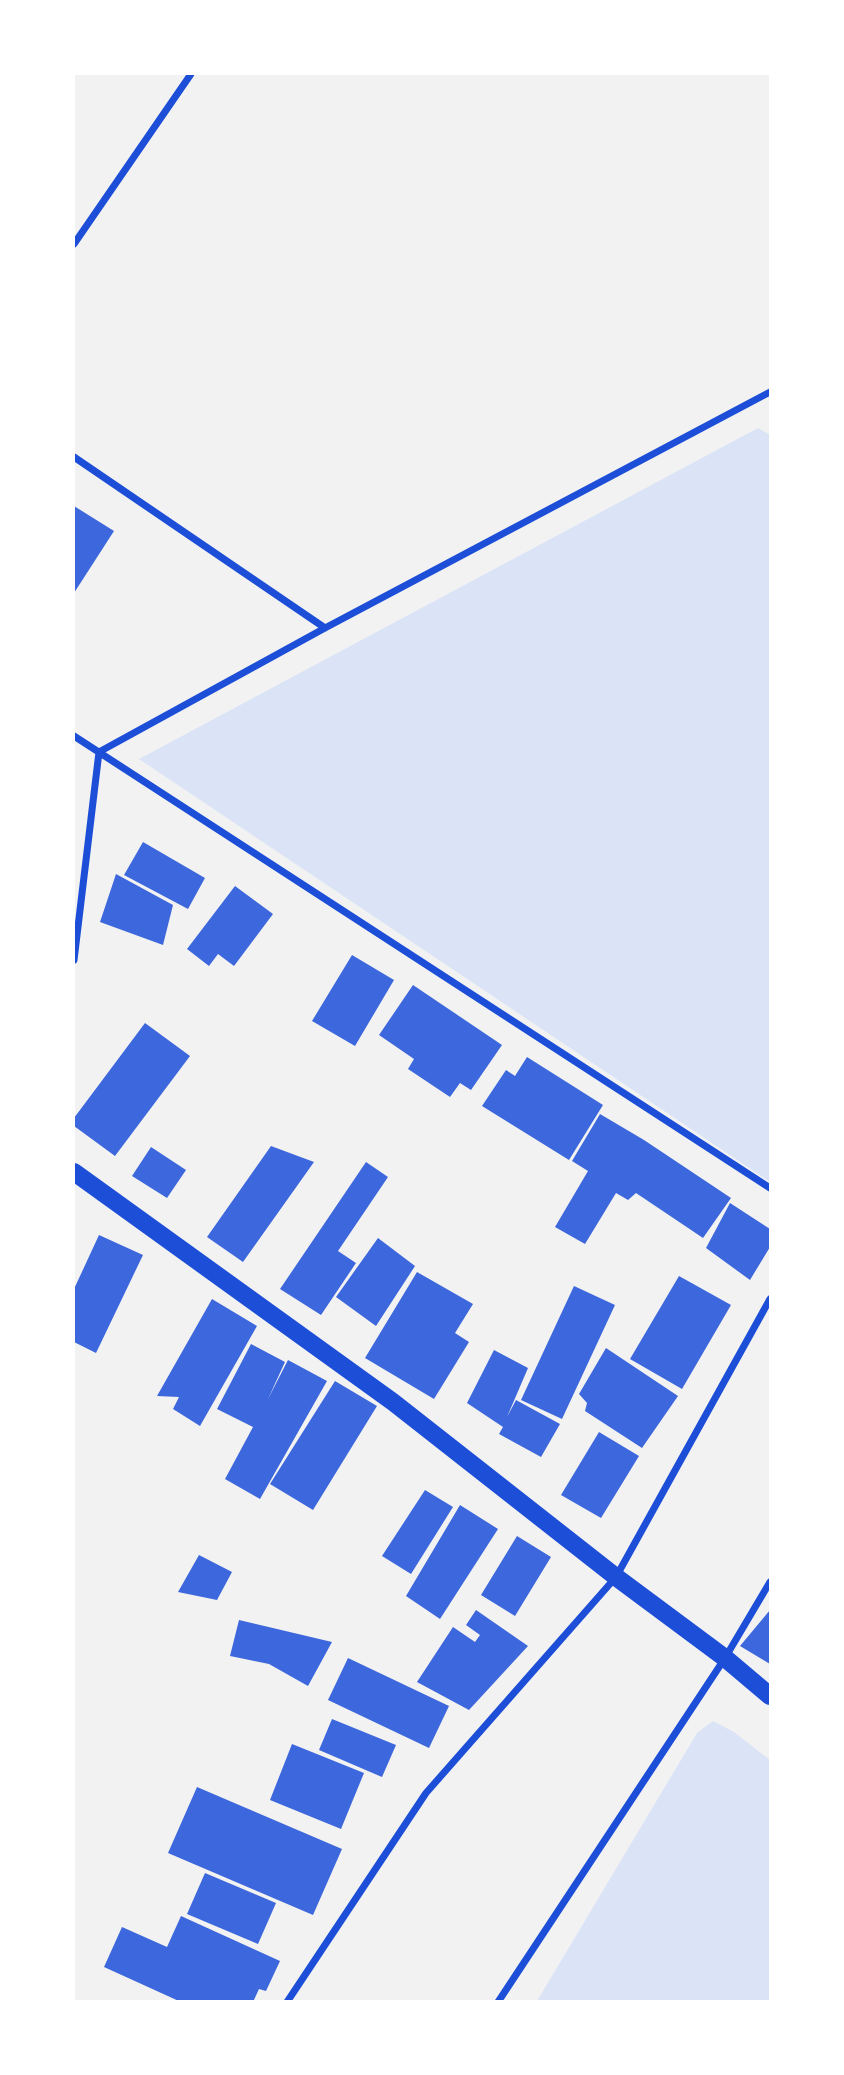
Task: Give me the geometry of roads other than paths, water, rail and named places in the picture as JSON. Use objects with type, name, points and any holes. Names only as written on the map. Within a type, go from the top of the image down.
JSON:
[{"type":"main road","points":[[74,1172],[393,1402],[771,1696]]},
{"type":"street","points":[[74,244],[191,74]]},
{"type":"street","points":[[99,752],[325,628],[771,392]]},
{"type":"street","points":[[74,457],[325,628]]},
{"type":"street","points":[[74,736],[771,1188]]},
{"type":"street","points":[[74,960],[99,752]]},
{"type":"street","points":[[287,2001],[426,1793],[616,1577],[771,1299]]},
{"type":"street","points":[[498,2001],[725,1658],[771,1582]]}]
